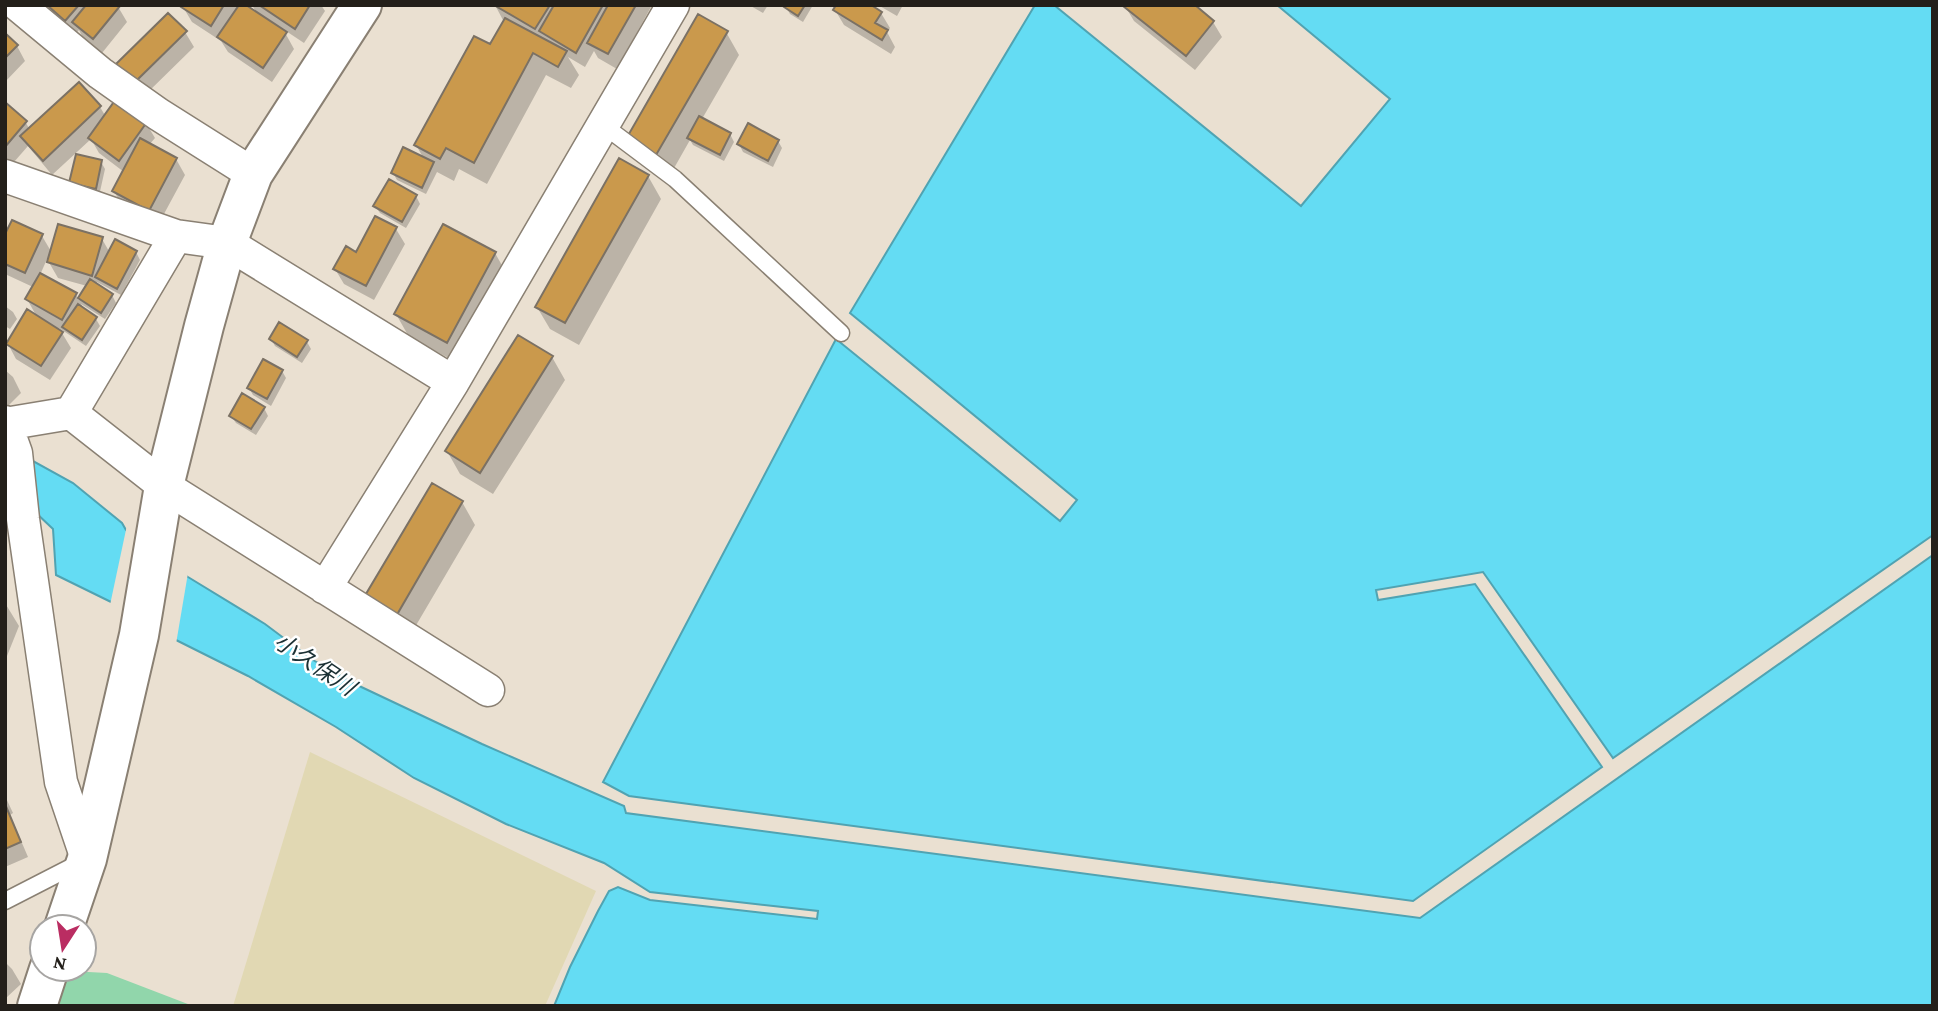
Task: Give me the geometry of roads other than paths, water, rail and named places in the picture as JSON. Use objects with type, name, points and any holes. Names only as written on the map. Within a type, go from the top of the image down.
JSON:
[{"type":"street","points":[[18,5],[100,73],[158,114],[253,174]]},
{"type":"street","points":[[69,913],[87,859],[139,635],[164,486],[227,243],[253,174],[362,5]]},
{"type":"street","points":[[325,588],[453,382],[673,5]]},
{"type":"street","points":[[5,176],[176,236],[227,243],[453,382]]},
{"type":"street","points":[[71,413],[176,236]]},
{"type":"street","points":[[87,859],[61,782],[16,453],[6,423],[71,413],[164,486],[488,690]]},
{"type":"street","points":[[37,1006],[44,983]]},
{"type":"lane","points":[[603,125],[675,179],[841,333]]},
{"type":"lane","points":[[5,901],[87,859]]},
{"type":"water","points":[[1035,5],[1054,5],[1301,206],[1390,99],[1277,5],[1933,5],[1933,535],[1613,758],[1483,572],[1376,590],[1378,600],[1475,584],[1602,767],[1413,901],[629,796],[603,782],[836,339],[1060,521],[1077,500],[850,313]]},
{"type":"water","name":"小久保川","points":[[5,458],[33,461],[73,483],[122,523],[126,530],[188,577],[265,624],[313,660],[355,684],[482,744],[624,806],[626,813],[1420,918],[1933,555],[1933,1006],[554,1006],[598,911],[609,891],[618,887],[650,900],[817,919],[818,911],[650,892],[604,863],[506,824],[414,778],[336,727],[248,676],[56,575],[53,529],[35,512],[5,503]]}]
